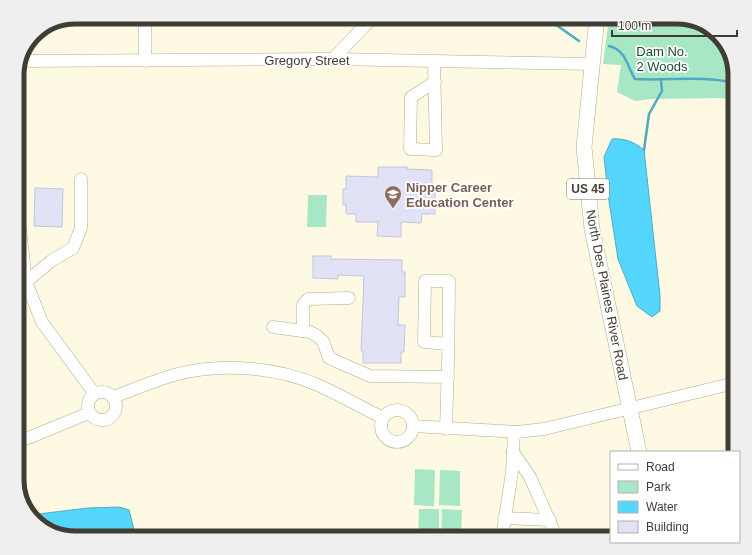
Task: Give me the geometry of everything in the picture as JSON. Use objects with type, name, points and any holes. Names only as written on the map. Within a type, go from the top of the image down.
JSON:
[{"type":"main road","name":"North Des Plaines River Road","points":[[596,24],[584,147],[592,229],[639,451]]},
{"type":"street","points":[[145,24],[145,61]]},
{"type":"street","points":[[333,59],[366,24]]},
{"type":"street","name":"Gregory Street","points":[[26,62],[333,59],[592,64]]},
{"type":"street","points":[[434,62],[435,82],[436,150],[410,149],[411,97],[435,82]]},
{"type":"street","points":[[26,282],[51,261],[73,248],[81,228],[81,179]]},
{"type":"street","points":[[24,264],[26,282],[42,322],[94,393]]},
{"type":"street","points":[[446,429],[448,376],[449,281],[425,281],[424,342],[448,344]]},
{"type":"street","points":[[303,331],[303,305],[308,299],[349,298]]},
{"type":"street","points":[[273,327],[310,332],[323,341],[329,358],[370,376],[448,376]]},
{"type":"street","points":[[113,397],[174,375],[206,370],[247,369],[273,372],[317,385],[383,418]]},
{"type":"street","points":[[413,426],[514,432],[544,429],[728,385]]},
{"type":"street","points":[[102,391],[113,397],[116,410],[108,419],[99,420],[89,413],[87,402],[94,393],[102,391]]},
{"type":"street","points":[[402,410],[410,416],[413,426],[412,431],[406,439],[395,441],[390,440],[386,437],[381,428],[383,418],[391,411],[402,410]]},
{"type":"street","points":[[24,438],[89,413]]},
{"type":"street","points":[[503,531],[513,452],[514,432]]},
{"type":"street","points":[[513,452],[530,476],[554,531]]},
{"type":"street","points":[[504,518],[550,520]]},
{"type":"green space","name":"Dam No. 2 Woods","points":[[608,24],[687,25],[700,29],[708,34],[723,52],[728,68],[728,99],[651,99],[635,101],[617,92],[621,65],[603,64]]},
{"type":"green space","points":[[308,195],[327,195],[326,227],[307,227]]},
{"type":"green space","points":[[415,469],[435,470],[434,506],[414,505]]},
{"type":"green space","points":[[440,470],[460,471],[460,506],[439,505]]},
{"type":"green space","points":[[419,509],[439,509],[439,531],[418,531]]},
{"type":"green space","points":[[442,509],[462,510],[461,531],[441,531]]},
{"type":"water","points":[[612,139],[629,141],[644,150],[660,296],[660,311],[652,317],[637,306],[618,259],[604,157]]},
{"type":"water","points":[[119,507],[129,510],[134,531],[65,530],[49,524],[37,514],[88,508]]},
{"type":"building","points":[[378,167],[407,167],[407,169],[432,170],[432,190],[435,191],[435,214],[422,214],[421,223],[401,222],[401,237],[377,236],[378,222],[356,222],[356,214],[346,214],[346,205],[343,205],[343,189],[346,189],[346,176],[378,177]]},
{"type":"building","points":[[35,188],[63,189],[62,227],[34,226]]},
{"type":"building","points":[[313,256],[331,256],[331,259],[402,260],[402,272],[405,272],[405,297],[399,297],[398,325],[405,325],[404,352],[401,352],[401,363],[363,363],[363,351],[361,351],[364,276],[338,275],[338,279],[313,278]]},
{"type":"waterway","points":[[555,24],[579,41]]},
{"type":"waterway","points":[[609,46],[615,48],[623,55],[635,79],[710,79],[728,82]]},
{"type":"waterway","points":[[644,150],[649,114],[662,91],[661,80]]},
{"type":"place","name":"Nipper Career Education Center","points":[[393,209]]}]
